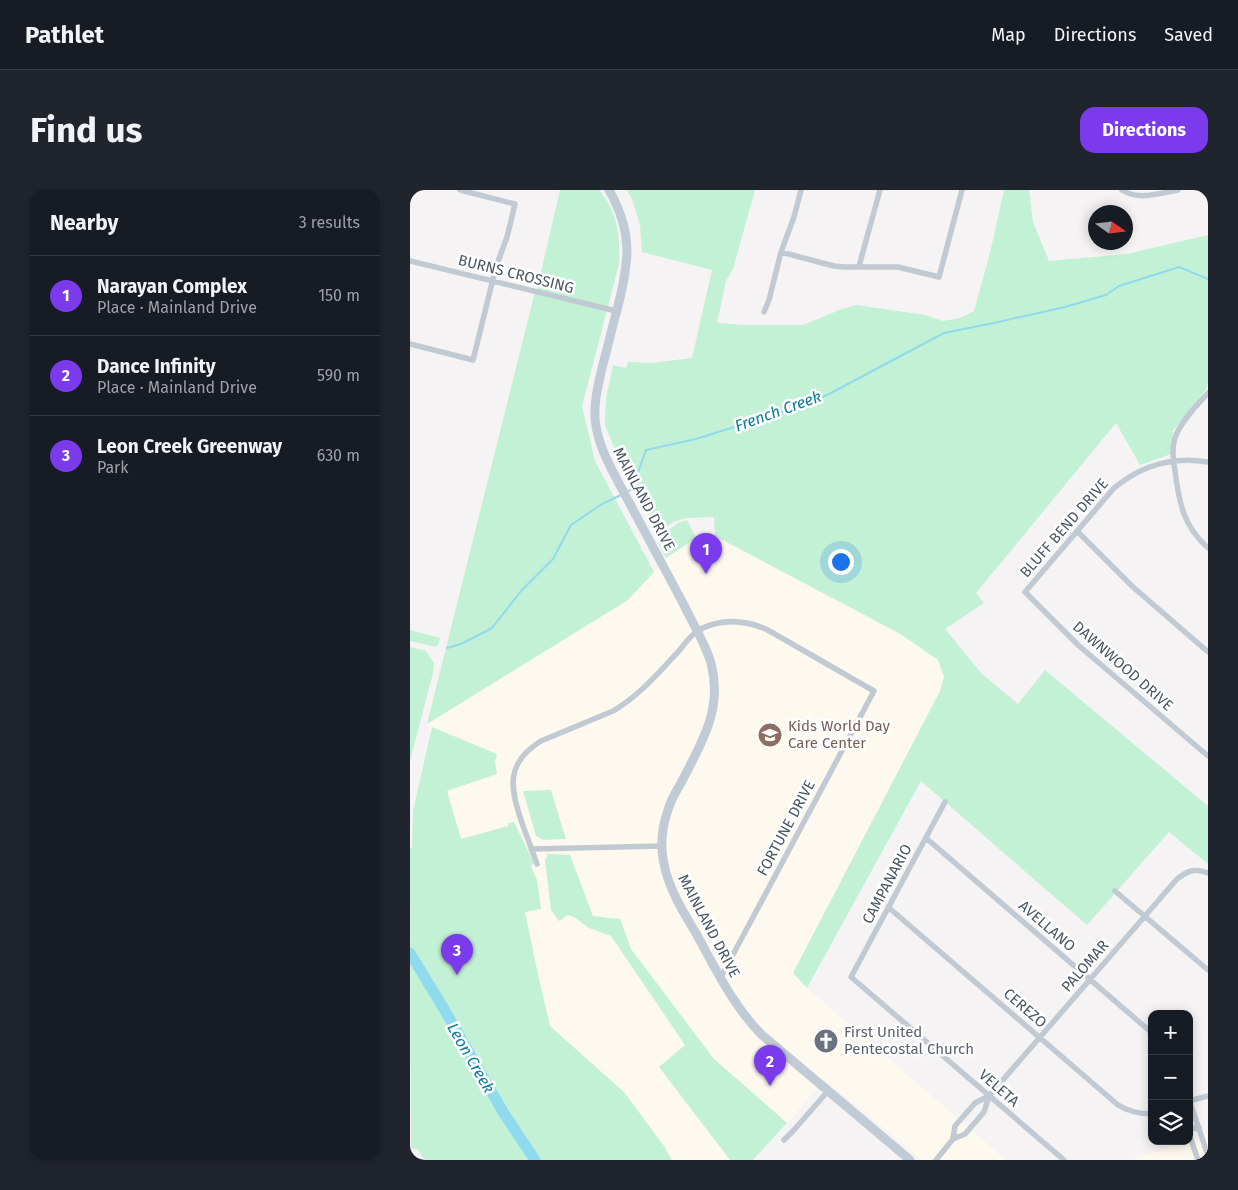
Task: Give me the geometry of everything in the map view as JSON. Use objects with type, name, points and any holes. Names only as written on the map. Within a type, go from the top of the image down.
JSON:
[{"type":"main road","name":"MAINLAND DRIVE","points":[[609,190],[621,213],[628,247],[626,271],[598,384],[595,407],[596,430],[603,452],[707,652],[714,684],[714,706],[710,723],[704,739],[668,808],[663,829],[664,864],[670,886],[735,1002],[752,1025],[910,1160]]},
{"type":"street","points":[[410,344],[472,360],[496,266],[507,237],[516,204],[460,190]]},
{"type":"street","points":[[764,312],[801,190]]},
{"type":"street","points":[[859,266],[880,190]]},
{"type":"street","points":[[781,252],[834,266],[898,267],[939,277],[962,190]]},
{"type":"street","points":[[1122,190],[1139,196],[1178,190]]},
{"type":"street","name":"BURNS CROSSING","points":[[410,260],[616,312]]},
{"type":"street","points":[[1208,393],[1177,432],[1173,448],[1178,498],[1181,507],[1193,531],[1208,548]]},
{"type":"street","name":"BLUFF BEND DRIVE","points":[[1025,592],[1114,488],[1126,478],[1150,466],[1174,462],[1208,462]]},
{"type":"street","points":[[1077,531],[1132,587],[1208,652]]},
{"type":"street","name":"DAWNWOOD DRIVE","points":[[1025,592],[1078,645],[1208,756]]},
{"type":"street","name":"FORTUNE DRIVE","points":[[697,631],[711,625],[736,621],[759,626],[874,691],[721,977]]},
{"type":"street","points":[[537,864],[513,793],[514,776],[517,765],[523,755],[541,740],[623,706],[644,687],[697,631]]},
{"type":"street","name":"CAMPANARIO","points":[[851,977],[944,802]]},
{"type":"street","name":"AVELLANO","points":[[926,838],[1148,1030]]},
{"type":"street","points":[[531,849],[662,846]]},
{"type":"street","name":"PALOMAR","points":[[953,1139],[955,1126],[975,1103],[989,1096],[1177,879],[1186,872],[1195,870],[1208,873]]},
{"type":"street","points":[[1115,891],[1208,970]]},
{"type":"street","name":"CEREZO","points":[[888,907],[1118,1106],[1137,1114],[1148,1114]]},
{"type":"street","name":"VELETA","points":[[851,977],[1064,1160]]},
{"type":"street","points":[[784,1140],[828,1091]]},
{"type":"street","name":"PALOMAR","points":[[936,1160],[953,1139],[965,1134],[984,1112],[989,1096]]},
{"type":"street","points":[[1193,1099],[1208,1096]]},
{"type":"street","points":[[1193,1109],[1208,1154],[1197,1158],[1193,1145]]},
{"type":"street","points":[[969,1111],[978,1119]]},
{"type":"street","points":[[1193,1128],[1199,1126]]},
{"type":"shaded area","points":[[708,532],[959,667],[794,973],[807,988],[1006,1160],[922,1160],[824,1079],[787,1124],[753,1160],[664,1160],[521,1018],[489,932],[427,724],[628,600],[669,556]]},
{"type":"shaded area","points":[[1208,1135],[1208,1160],[1130,1160],[1177,1145],[1193,1145],[1193,1140]]},
{"type":"green space","points":[[560,190],[599,190],[610,207],[617,225],[619,264],[582,406],[595,461],[654,572],[628,600],[427,724],[538,285]]},
{"type":"green space","points":[[627,190],[755,190],[733,269],[726,281],[717,323],[803,325],[857,305],[925,315],[943,321],[960,318],[974,311],[990,253],[1004,190],[1029,190],[1033,222],[1049,261],[1127,254],[1208,235],[1207,388],[1173,431],[1171,454],[1140,465],[1116,423],[976,593],[984,603],[945,629],[982,674],[1018,704],[1045,670],[1208,806],[1208,864],[1169,832],[1087,925],[921,781],[807,988],[793,973],[940,691],[944,677],[938,660],[899,633],[715,536],[714,517],[687,518],[673,522],[658,534],[615,450],[605,425],[606,398],[613,365],[626,368],[628,362],[651,363],[692,358],[712,270],[642,252],[640,225],[632,199]]},
{"type":"green space","points":[[687,520],[696,538],[666,558],[658,542],[667,531],[682,521]]},
{"type":"green space","points":[[410,630],[440,638],[439,643],[436,647],[410,641]]},
{"type":"green space","points":[[410,647],[426,651],[434,663],[410,761]]},
{"type":"green space","points":[[432,727],[497,754],[495,762],[497,774],[447,791],[461,839],[508,826],[508,823],[514,822],[534,863],[531,866],[537,880],[541,909],[525,912],[550,1026],[624,1092],[664,1146],[672,1160],[425,1160],[418,1150],[411,1148],[410,849],[412,848],[413,811]]},
{"type":"green space","points":[[551,790],[566,839],[543,840],[536,836],[523,791]]},
{"type":"green space","points":[[548,854],[570,855],[593,916],[620,919],[631,949],[714,1059],[787,1123],[753,1160],[730,1160],[659,1067],[685,1045],[611,936],[589,928],[568,915],[559,921],[551,910],[545,860]]},
{"type":"waterway","name":"French Creek","points":[[627,492],[632,489],[646,450],[696,439],[804,405],[829,394],[944,333],[1065,307],[1106,295],[1119,286],[1179,267],[1208,279]]},
{"type":"waterway","name":"French Creek","points":[[447,648],[461,644],[492,628],[521,591],[553,559],[571,525],[602,504],[621,495]]},
{"type":"waterway","name":"Leon Creek","points":[[410,953],[503,1112],[535,1160]]},
{"type":"place","name":"Narayan Complex","points":[[706,574]]},
{"type":"place","name":"Kids World Day Care Center","points":[[770,735]]},
{"type":"place","name":"Leon Creek Greenway","points":[[457,975]]},
{"type":"place","name":"First United Pentecostal Church","points":[[826,1041]]},
{"type":"place","name":"Dance Infinity","points":[[770,1086]]}]
